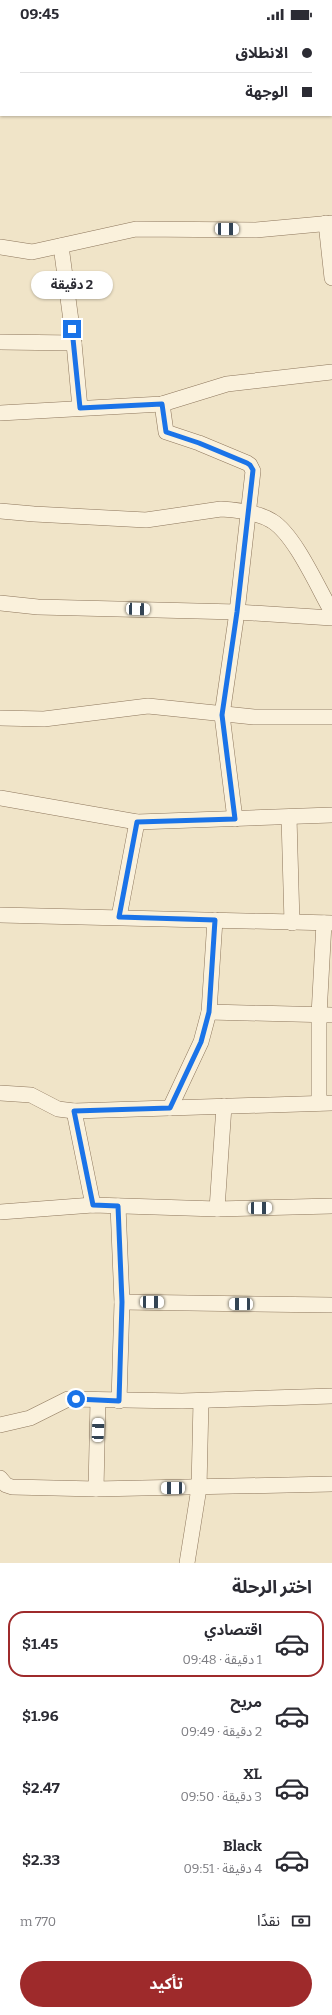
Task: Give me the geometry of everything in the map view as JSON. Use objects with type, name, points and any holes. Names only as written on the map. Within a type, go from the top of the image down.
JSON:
[{"type":"street","points":[[0,247],[32,252],[136,229],[256,230],[329,223],[332,278]]},
{"type":"street","points":[[61,246],[74,343],[80,408]]},
{"type":"street","points":[[0,342],[74,343]]},
{"type":"street","points":[[0,412],[162,404],[227,384],[332,372]]},
{"type":"street","points":[[162,404],[166,432],[199,443],[250,465],[252,478],[237,612],[222,715],[235,819]]},
{"type":"street","points":[[0,511],[146,520],[221,510],[248,513],[270,520],[289,537],[332,612]]},
{"type":"street","points":[[0,604],[38,607],[237,612],[332,618]]},
{"type":"street","points":[[0,718],[44,719],[148,706],[222,715],[269,718],[332,717]]},
{"type":"street","points":[[0,798],[137,822],[332,815]]},
{"type":"street","points":[[289,817],[292,922]]},
{"type":"street","points":[[119,917],[137,822]]},
{"type":"street","points":[[0,914],[328,923],[325,1103],[74,1111],[58,1109],[31,1095],[0,1093]]},
{"type":"street","points":[[170,1108],[201,1042],[209,1012],[215,920]]},
{"type":"street","points":[[209,1012],[326,1015]]},
{"type":"street","points":[[217,1209],[224,1106]]},
{"type":"street","points":[[74,1111],[93,1205]]},
{"type":"street","points":[[0,1212],[93,1205],[217,1209],[332,1206]]},
{"type":"street","points":[[118,1206],[122,1302],[119,1401]]},
{"type":"street","points":[[122,1302],[332,1305]]},
{"type":"street","points":[[0,1425],[34,1416],[68,1399],[119,1401],[201,1401],[332,1396]]},
{"type":"street","points":[[96,1489],[98,1400]]},
{"type":"street","points":[[188,1563],[199,1488],[201,1401]]},
{"type":"street","points":[[0,1478],[6,1485],[12,1487],[96,1489],[332,1484]]},
{"type":"route","points":[[72,329],[80,408],[162,404],[166,432],[199,443],[247,463],[253,470],[237,612],[222,715],[235,819],[137,822],[119,917],[215,920],[209,1012],[201,1042],[170,1108],[74,1111],[93,1205],[118,1206],[122,1272],[122,1325],[119,1401],[76,1399]]}]
